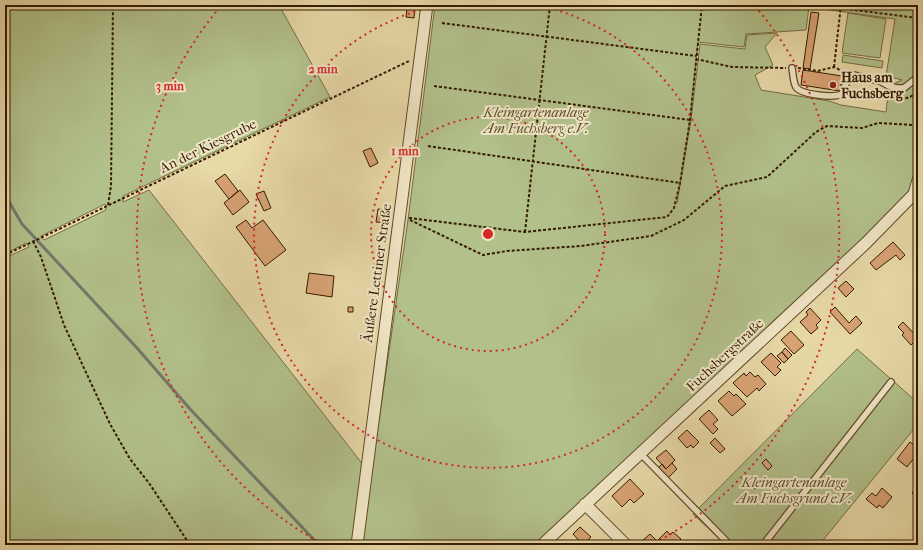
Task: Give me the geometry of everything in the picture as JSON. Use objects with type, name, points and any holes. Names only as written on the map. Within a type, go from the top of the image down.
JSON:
[{"type":"street","name":"Äußere Lettiner Straße","points":[[357,545],[419,56],[427,5]]},
{"type":"street","name":"Fuchsbergstraße","points":[[542,545],[722,379],[866,243],[914,194],[918,180]]},
{"type":"street","points":[[585,504],[626,545]]},
{"type":"lane","points":[[792,68],[795,86],[800,91],[830,96],[842,94],[849,76],[853,75],[880,81],[897,88],[904,88],[918,78]]},
{"type":"lane","points":[[763,545],[891,382]]},
{"type":"lane","points":[[640,453],[730,545]]},
{"type":"path","points":[[108,206],[111,186],[113,5]]},
{"type":"path","points":[[525,232],[550,5]]},
{"type":"path","points":[[399,216],[525,232],[667,217],[674,208],[680,183],[690,120],[702,5]]},
{"type":"path","points":[[815,5],[841,7],[918,18]]},
{"type":"path","points":[[834,67],[841,7]]},
{"type":"path","points":[[442,22],[696,57],[732,67],[778,67]]},
{"type":"path","name":"An der Kiesgrube","points":[[5,255],[419,56]]},
{"type":"path","points":[[799,68],[818,70],[834,67],[849,76]]},
{"type":"path","points":[[434,86],[690,120]]},
{"type":"path","points":[[897,96],[901,99],[908,98],[916,94],[918,90]]},
{"type":"path","points":[[399,216],[417,223],[441,237],[483,255],[507,251],[581,246],[651,236],[684,220],[725,186],[768,178],[816,132],[827,126],[862,128],[878,123],[914,125],[918,123]]},
{"type":"path","points":[[428,146],[680,183]]},
{"type":"path","points":[[33,241],[41,257],[64,325],[110,424],[130,459],[150,483],[190,545]]},
{"type":"path","points":[[913,545],[918,540]]},
{"type":"green space","points":[[5,5],[279,5],[330,97],[123,196],[123,202],[149,190],[364,466],[356,545],[5,545],[5,258],[29,247],[26,243],[5,254]],"holes":[[[105,204],[106,210],[44,240],[41,236]]]},
{"type":"green space","name":"Kleingartenanlage Am Fuchsberg e.V.","points":[[435,5],[918,5],[918,178],[914,194],[542,545],[361,545],[408,220]],"holes":[[[809,7],[895,19],[886,76],[902,80],[889,86],[886,112],[761,90],[755,75],[773,65],[765,47],[777,33],[747,35],[745,49],[700,44],[691,120],[677,203],[690,120],[698,42],[744,47],[746,34],[806,30]]]},
{"type":"green space","points":[[848,13],[886,19],[880,58],[842,53]]},
{"type":"green space","points":[[843,55],[883,61],[882,68],[842,62]]},
{"type":"green space","name":"Kleingartenanlage Am Fuchsgrund e.V.","points":[[857,349],[918,403],[918,424],[819,545],[726,545],[693,514]]},
{"type":"building","points":[[407,8],[415,9],[414,18],[406,17]]},
{"type":"building","points":[[811,12],[819,13],[810,69],[803,68]]},
{"type":"building","points":[[803,70],[842,76],[840,91],[801,85]]},
{"type":"building","points":[[371,148],[378,163],[370,167],[363,151]]},
{"type":"building","points":[[225,174],[238,191],[229,199],[215,181]]},
{"type":"building","points":[[240,190],[249,202],[233,215],[224,203]]},
{"type":"building","points":[[264,191],[271,208],[264,211],[256,194]]},
{"type":"building","points":[[378,209],[388,210],[387,223],[376,222]]},
{"type":"building","points":[[246,220],[252,228],[263,220],[286,250],[265,266],[236,227]]},
{"type":"building","points":[[893,242],[905,255],[900,260],[896,255],[876,270],[870,263]]},
{"type":"building","points":[[309,273],[334,276],[332,297],[306,293]]},
{"type":"building","points":[[846,281],[854,289],[846,297],[838,288]]},
{"type":"building","points":[[348,307],[353,307],[353,312],[348,312]]},
{"type":"building","points":[[835,307],[849,323],[856,316],[862,323],[850,334],[830,312]]},
{"type":"building","points":[[810,308],[821,320],[816,325],[818,328],[811,334],[800,322],[808,315],[806,312]]},
{"type":"building","points":[[903,322],[918,338],[911,345],[902,335],[904,333],[898,327]]},
{"type":"building","points":[[791,331],[804,345],[794,354],[781,340]]},
{"type":"building","points":[[785,348],[792,355],[788,359],[782,352]]},
{"type":"building","points":[[782,352],[788,359],[784,363],[777,356]]},
{"type":"building","points":[[771,353],[781,363],[777,367],[781,370],[775,376],[761,362]]},
{"type":"building","points":[[750,372],[755,377],[758,375],[766,384],[759,391],[757,388],[747,397],[733,383],[744,373],[746,376]]},
{"type":"building","points":[[729,391],[734,396],[736,394],[746,404],[732,416],[718,401]]},
{"type":"building","points":[[709,410],[718,420],[713,424],[718,429],[713,434],[699,419]]},
{"type":"building","points":[[687,430],[699,442],[693,448],[691,445],[687,448],[678,438]]},
{"type":"building","points":[[715,438],[725,449],[720,453],[710,443]]},
{"type":"building","points":[[910,442],[918,448],[918,453],[907,467],[897,459]]},
{"type":"building","points":[[666,450],[675,460],[666,469],[656,458]]},
{"type":"building","points":[[766,459],[772,466],[768,470],[762,463]]},
{"type":"building","points":[[672,463],[677,469],[667,479],[658,468],[662,464],[666,469]]},
{"type":"building","points":[[753,475],[761,483],[755,489],[747,481]]},
{"type":"building","points":[[630,479],[644,494],[634,503],[630,499],[622,507],[612,496]]},
{"type":"building","points":[[918,485],[918,498],[912,493]]},
{"type":"building","points":[[882,488],[892,497],[883,508],[879,505],[877,508],[866,499],[872,493],[876,496]]},
{"type":"building","points":[[580,527],[591,537],[583,545],[573,534]]},
{"type":"building","points":[[667,531],[670,535],[673,532],[681,539],[678,542],[681,545],[646,545],[642,541],[650,534],[657,541]]},
{"type":"waterway","points":[[5,195],[22,224],[137,348],[190,409],[319,545]]},
{"type":"place","name":"Haus am Fuchsberg","points":[[833,85]]}]
